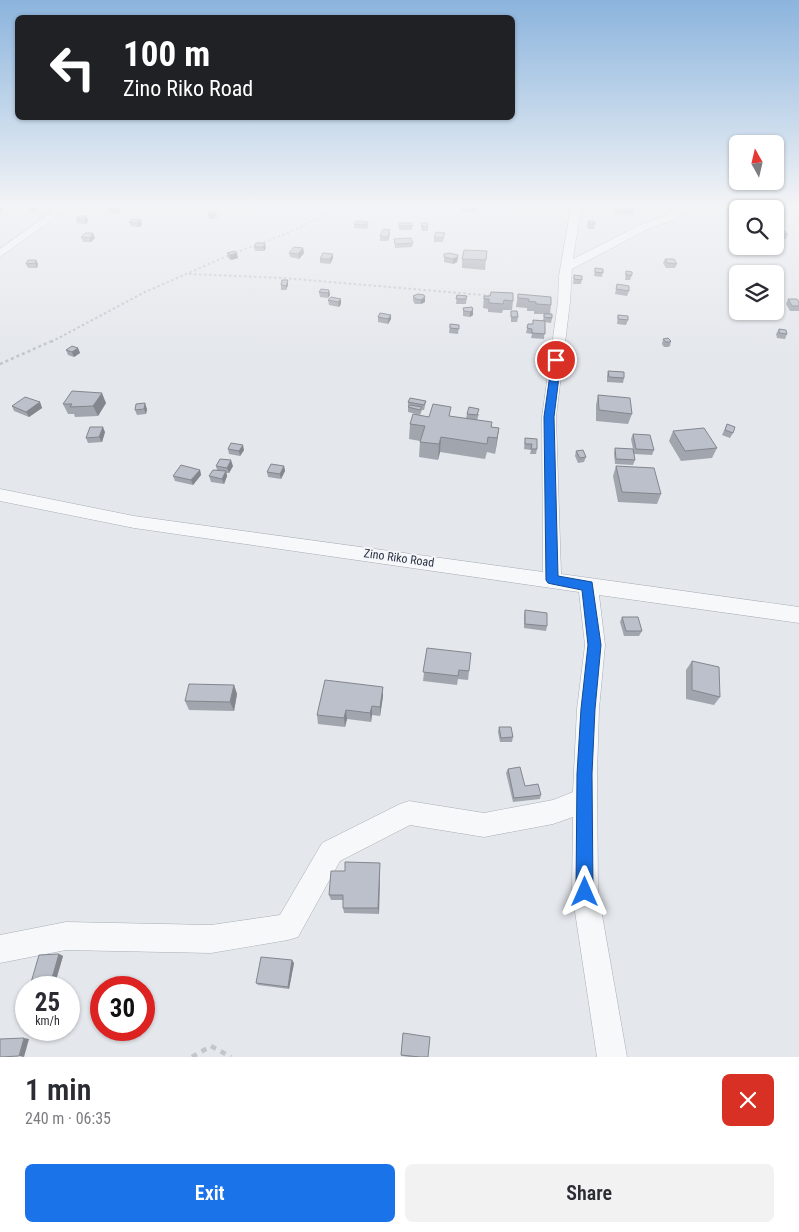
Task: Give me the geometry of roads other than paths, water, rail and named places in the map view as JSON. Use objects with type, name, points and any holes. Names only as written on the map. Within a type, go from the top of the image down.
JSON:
[{"type":"street","points":[[552,580],[549,417],[569,256]]},
{"type":"street","points":[[567,267],[588,256]]},
{"type":"street","name":"Zino Riko Road","points":[[0,496],[134,522],[799,615]]},
{"type":"street","points":[[588,586],[595,645],[588,709],[585,800],[585,892],[612,1057]]},
{"type":"street","points":[[0,949],[66,936],[211,939],[288,927],[332,852],[409,813],[484,824],[553,812],[585,800]]}]
